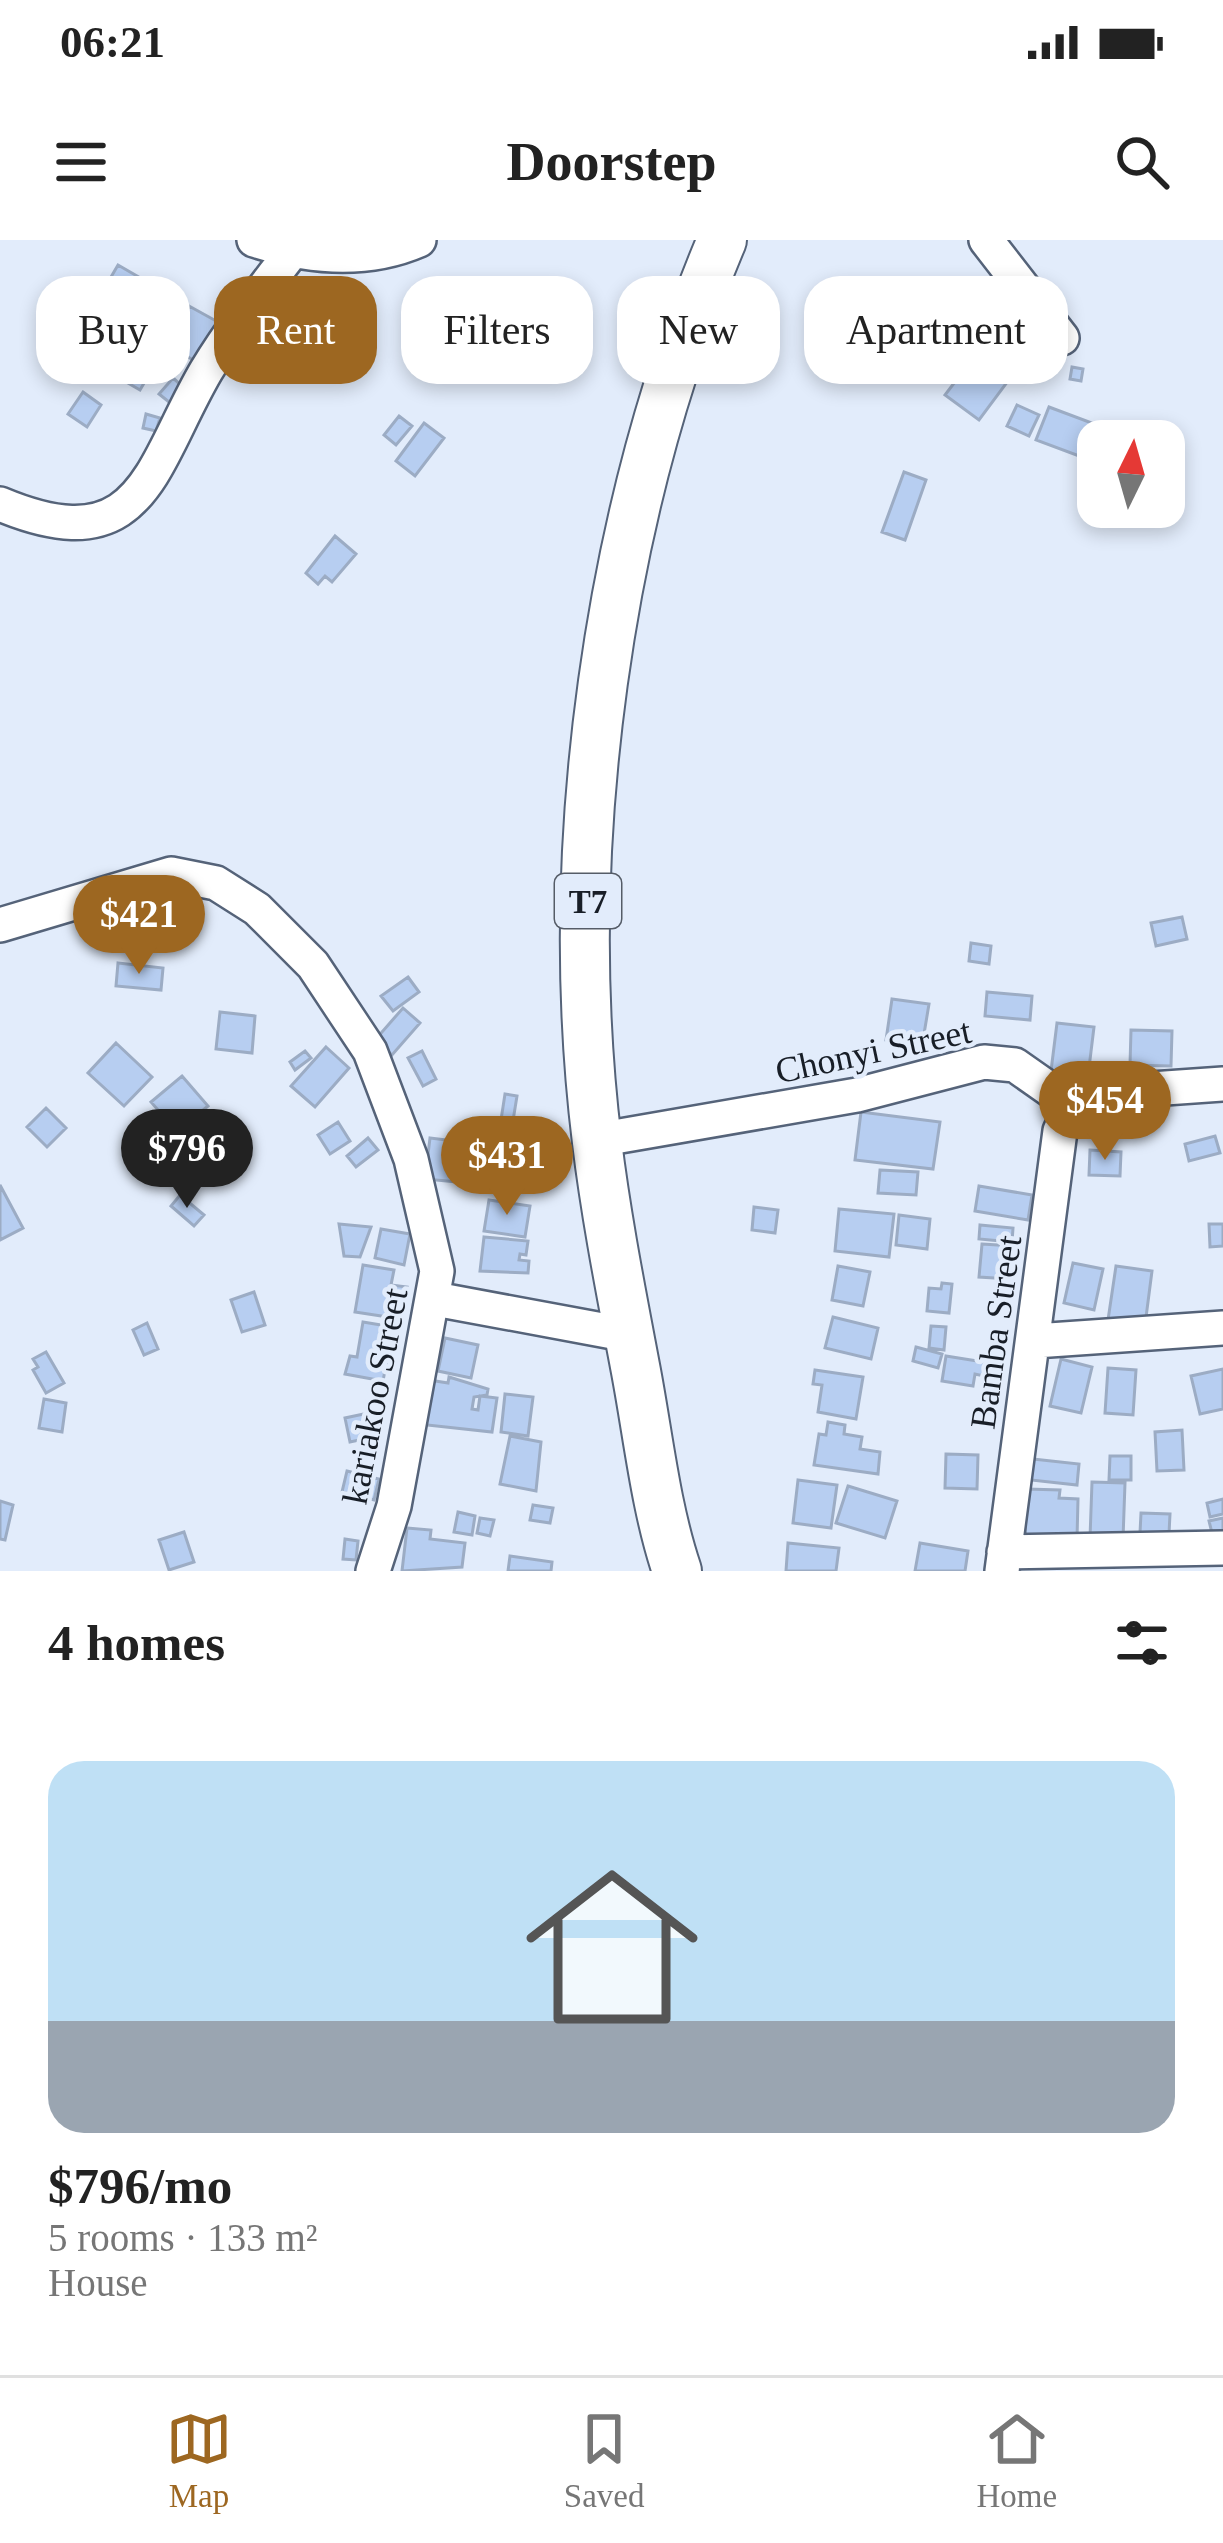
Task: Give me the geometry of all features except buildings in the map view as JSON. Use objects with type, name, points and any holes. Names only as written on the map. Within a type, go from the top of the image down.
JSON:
[{"type":"highway","name":"T7","points":[[672,1566],[597,1140],[586,952],[591,816],[608,665],[659,412],[722,240]]},
{"type":"street","points":[[254,240],[337,256],[379,252],[418,240]]},
{"type":"street","points":[[986,240],[1014,276]]},
{"type":"street","points":[[0,504],[56,523],[93,522],[118,511],[163,460],[206,370],[294,250]]},
{"type":"street","name":"kariakoo Street","points":[[0,925],[171,874],[216,883],[257,909],[313,965],[370,1051],[411,1159],[437,1271],[394,1505],[373,1571]]},
{"type":"street","name":"Chonyi Street","points":[[597,1140],[856,1095],[983,1062],[1016,1065],[1072,1106]]},
{"type":"street","points":[[1072,1106],[1094,1093],[1223,1084]]},
{"type":"street","name":"Bamba Street","points":[[1003,1562],[1060,1131],[1072,1106]]},
{"type":"street","name":"kariakoo Street","points":[[434,1299],[629,1335]]},
{"type":"street","points":[[1035,1341],[1223,1328]]},
{"type":"street","points":[[1003,1562],[1223,1548]]}]
